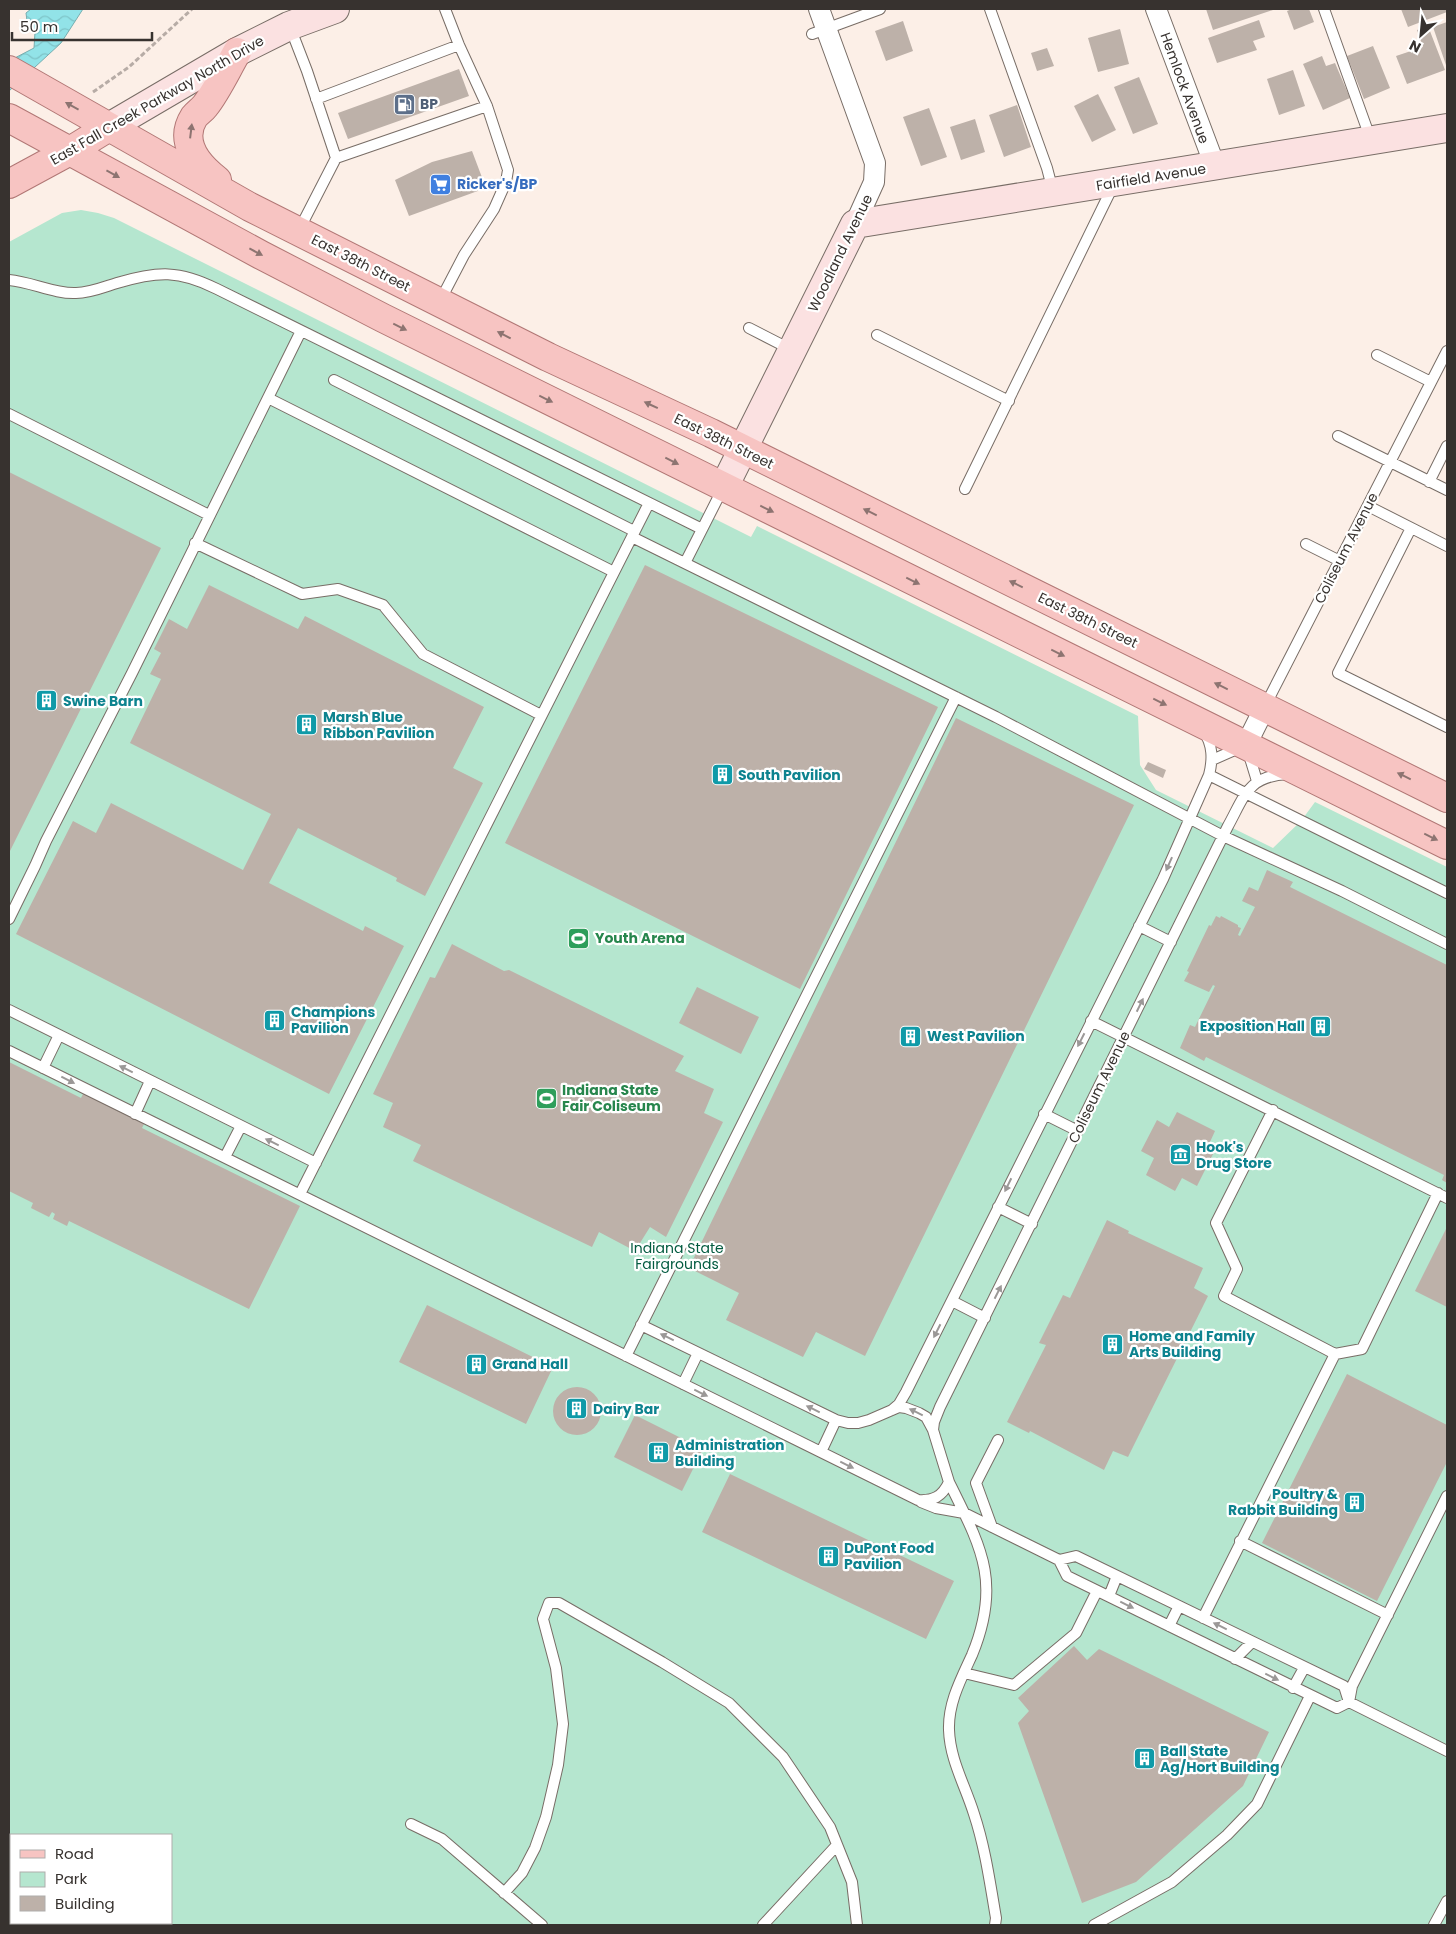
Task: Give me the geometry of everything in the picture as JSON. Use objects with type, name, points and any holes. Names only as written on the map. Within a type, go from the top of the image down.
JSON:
[{"type":"main road","points":[[237,52],[205,106],[193,119],[190,148],[198,162],[211,176],[250,207]]},
{"type":"main road","name":"East 38th Street","points":[[9,70],[250,207],[548,357],[742,449],[1447,798]]},
{"type":"main road","points":[[12,120],[252,250],[383,318],[1447,845]]},
{"type":"main road","name":"East Fall Creek Parkway North Drive","points":[[9,184],[110,127]]},
{"type":"street","name":"East Fall Creek Parkway North Drive","points":[[110,127],[237,52],[289,26],[335,9]]},
{"type":"street","name":"Woodland Avenue","points":[[724,487],[876,177],[874,157],[819,31],[819,9]]},
{"type":"street","name":"Hemlock Avenue","points":[[1156,9],[1215,166]]},
{"type":"street","name":"Fairfield Avenue","points":[[854,224],[1447,128]]},
{"type":"street","name":"Coliseum Avenue","points":[[1246,745],[1265,707]]},
{"type":"lane","points":[[439,302],[464,255],[494,209],[506,182],[508,170],[487,106],[445,9]]},
{"type":"lane","points":[[819,31],[880,9]]},
{"type":"lane","points":[[990,9],[1047,168],[1053,192]]},
{"type":"lane","points":[[1324,9],[1371,141]]},
{"type":"lane","points":[[289,26],[307,71],[336,158]]},
{"type":"lane","points":[[316,99],[459,45]]},
{"type":"lane","points":[[298,231],[336,158],[487,106]]},
{"type":"lane","points":[[965,489],[1114,182]]},
{"type":"lane","points":[[9,280],[66,293],[78,293],[143,276],[174,274],[206,283],[702,529]]},
{"type":"lane","points":[[749,328],[792,350]]},
{"type":"lane","points":[[9,919],[46,841],[128,681],[302,331]]},
{"type":"lane","points":[[877,335],[1009,401]]},
{"type":"lane","name":"Coliseum Avenue","points":[[1265,707],[1447,351]]},
{"type":"lane","points":[[1377,355],[1431,382]]},
{"type":"lane","points":[[334,380],[633,534],[685,564],[956,697],[1223,836],[1342,890],[1447,944]]},
{"type":"lane","points":[[268,398],[614,572]]},
{"type":"lane","points":[[9,414],[209,515]]},
{"type":"lane","points":[[1338,436],[1447,490]]},
{"type":"lane","points":[[1429,482],[1447,446]]},
{"type":"lane","points":[[685,564],[724,487]]},
{"type":"lane","points":[[300,1194],[420,953],[467,866],[541,715],[649,503]]},
{"type":"lane","points":[[1368,506],[1447,546]]},
{"type":"lane","points":[[1411,528],[1338,673],[1447,727]]},
{"type":"lane","points":[[195,543],[302,594],[338,589],[383,605],[423,654],[541,715]]},
{"type":"lane","points":[[1306,544],[1340,561]]},
{"type":"lane","points":[[626,1356],[956,697]]},
{"type":"lane","points":[[891,1411],[899,1404],[906,1392],[1163,879],[1209,776],[1212,760],[1211,747],[1207,735],[1202,728],[1187,716]]},
{"type":"lane","points":[[1212,760],[1246,745],[1257,781],[1277,774],[1309,776]]},
{"type":"lane","points":[[1209,776],[1447,893]]},
{"type":"lane","name":"Coliseum Avenue","points":[[933,1430],[940,1407],[1170,942],[1223,836],[1246,794],[1257,781]]},
{"type":"lane","points":[[1139,926],[1170,942]]},
{"type":"lane","points":[[9,1010],[316,1163]]},
{"type":"lane","points":[[1091,1021],[1273,1110],[1443,1195],[1362,1349],[1335,1354],[1224,1296],[1237,1269],[1216,1223],[1273,1110]]},
{"type":"lane","points":[[43,1068],[59,1035]]},
{"type":"lane","points":[[9,1050],[918,1500],[936,1508],[964,1513],[1059,1560],[1067,1576],[1293,1688],[1337,1708],[1349,1702]]},
{"type":"lane","points":[[135,1114],[150,1081]]},
{"type":"lane","points":[[1044,1114],[1078,1131]]},
{"type":"lane","points":[[225,1157],[240,1126]]},
{"type":"lane","points":[[998,1206],[1032,1224]]},
{"type":"lane","points":[[952,1300],[985,1318]]},
{"type":"lane","points":[[641,1325],[836,1420],[858,1423],[900,1407],[913,1410],[926,1417],[933,1430],[949,1482],[964,1513],[983,1561],[988,1593],[986,1614],[952,1703],[949,1718],[952,1757],[974,1814],[987,1867],[996,1918],[995,1925]]},
{"type":"lane","points":[[682,1384],[698,1353]]},
{"type":"lane","points":[[1202,1618],[1335,1354]]},
{"type":"lane","points":[[821,1452],[836,1420]]},
{"type":"lane","points":[[992,1527],[976,1482],[998,1440]]},
{"type":"lane","points":[[918,1500],[935,1499],[942,1493],[949,1482]]},
{"type":"lane","points":[[1349,1702],[1352,1686],[1447,1496]]},
{"type":"lane","points":[[1240,1541],[1388,1615]]},
{"type":"lane","points":[[1059,1560],[1076,1556],[1344,1686],[1349,1702],[1447,1751]]},
{"type":"lane","points":[[1109,1596],[1117,1576]]},
{"type":"lane","points":[[964,1672],[1014,1685],[1076,1633],[1097,1591]]},
{"type":"lane","points":[[504,1893],[522,1873],[535,1848],[546,1816],[558,1765],[563,1724],[556,1668],[543,1619],[549,1604],[559,1603],[729,1703],[783,1757],[830,1827],[852,1882],[857,1925]]},
{"type":"lane","points":[[1168,1626],[1179,1606]]},
{"type":"lane","points":[[1235,1659],[1252,1642]]},
{"type":"lane","points":[[1293,1688],[1304,1668]]},
{"type":"lane","points":[[1094,1925],[1172,1882],[1227,1835],[1257,1804],[1310,1696]]},
{"type":"lane","points":[[411,1824],[442,1839],[542,1925]]},
{"type":"lane","points":[[763,1925],[837,1845]]},
{"type":"lane","points":[[1434,1925],[1447,1901]]},
{"type":"path","points":[[89,94],[129,66],[192,9]]},
{"type":"green space","name":"Indiana State Fairgrounds","points":[[81,210],[114,218],[751,537],[757,526],[1138,716],[1140,765],[1156,790],[1273,848],[1301,821],[1315,802],[1447,867],[1447,1925],[9,1925],[9,242],[62,213]]},
{"type":"water","points":[[31,9],[83,9],[61,43],[9,91],[9,61],[34,48],[35,32],[27,21],[26,13]]},
{"type":"building","points":[[1206,9],[1276,9],[1213,30]]},
{"type":"building","points":[[1292,9],[1309,9],[1314,22],[1294,30],[1287,11]]},
{"type":"building","points":[[1401,9],[1447,9],[1447,12],[1408,27]]},
{"type":"building","points":[[1259,20],[1265,37],[1253,41],[1257,50],[1217,63],[1208,38]]},
{"type":"building","points":[[903,21],[913,51],[886,61],[875,31]]},
{"type":"building","points":[[1447,22],[1447,68],[1433,27]]},
{"type":"building","points":[[1428,26],[1445,70],[1407,84],[1396,56],[1423,47],[1417,30]]},
{"type":"building","points":[[1120,29],[1129,64],[1098,72],[1088,38]]},
{"type":"building","points":[[1373,46],[1390,88],[1364,99],[1347,56]]},
{"type":"building","points":[[1047,48],[1054,66],[1037,71],[1031,53]]},
{"type":"building","points":[[1322,56],[1326,66],[1335,63],[1350,98],[1323,110],[1303,64]]},
{"type":"building","name":"BP","points":[[459,69],[469,96],[348,139],[338,113]]},
{"type":"building","points":[[1293,70],[1305,106],[1279,115],[1267,79]]},
{"type":"building","points":[[1139,77],[1158,124],[1133,134],[1114,87]]},
{"type":"building","points":[[1098,94],[1116,130],[1092,142],[1074,106]]},
{"type":"building","points":[[1017,105],[1031,147],[1004,157],[989,115]]},
{"type":"building","points":[[929,108],[947,157],[921,166],[903,117]]},
{"type":"building","points":[[975,119],[985,152],[961,160],[950,127]]},
{"type":"building","name":"Ricker's/BP","points":[[472,151],[486,188],[409,216],[395,180],[432,162]]},
{"type":"building","name":"Swine Barn","points":[[9,472],[161,548],[9,853]]},
{"type":"building","name":"South Pavilion","points":[[645,565],[938,707],[800,989],[505,843]]},
{"type":"building","points":[[209,585],[298,629],[305,616],[484,707],[453,768],[483,783],[425,896],[396,881],[397,878],[298,828],[269,883],[363,931],[365,926],[404,946],[329,1094],[16,934],[73,821],[96,833],[111,803],[243,870],[271,814],[130,743],[161,679],[150,674],[161,653],[154,649],[169,619],[187,629]]},
{"type":"building","name":"West Pavilion","points":[[956,718],[1134,805],[865,1356],[816,1332],[803,1357],[726,1320],[739,1293],[689,1268]]},
{"type":"building","points":[[1148,762],[1166,770],[1163,778],[1144,769]]},
{"type":"building","name":"Exposition Hall","points":[[1267,870],[1293,882],[1290,887],[1447,965],[1447,1183],[1442,1180],[1444,1175],[1206,1057],[1204,1061],[1180,1048],[1190,1025],[1195,1027],[1215,986],[1213,985],[1209,992],[1184,981],[1209,925],[1211,926],[1216,916],[1220,918],[1221,916],[1241,928],[1238,935],[1240,936],[1255,907],[1242,901],[1249,887],[1258,891]]},
{"type":"building","name":"Indiana State Fair Coliseum","points":[[452,944],[504,971],[509,970],[684,1056],[675,1071],[714,1089],[704,1113],[723,1122],[666,1237],[650,1227],[635,1251],[599,1232],[592,1247],[413,1161],[421,1145],[383,1127],[393,1103],[373,1094],[430,977],[435,978]]},
{"type":"building","points":[[697,987],[759,1017],[741,1054],[679,1023]]},
{"type":"building","points":[[9,1062],[81,1098],[85,1090],[146,1120],[142,1128],[300,1206],[249,1309],[69,1221],[67,1226],[53,1219],[55,1214],[52,1212],[49,1217],[31,1208],[33,1203],[9,1191]]},
{"type":"building","name":"Hook's Drug Store","points":[[1177,1112],[1215,1131],[1210,1142],[1217,1146],[1197,1186],[1182,1178],[1175,1191],[1146,1175],[1154,1158],[1141,1151],[1157,1120],[1169,1127]]},
{"type":"building","name":"Home and Family Arts Building","points":[[1107,1220],[1129,1231],[1128,1233],[1203,1268],[1194,1288],[1208,1296],[1128,1457],[1113,1451],[1104,1470],[1030,1431],[1029,1433],[1007,1422],[1046,1345],[1039,1343],[1063,1295],[1070,1298]]},
{"type":"building","points":[[1447,1227],[1447,1307],[1415,1291]]},
{"type":"building","name":"Grand Hall","points":[[427,1305],[553,1367],[526,1424],[399,1362]]},
{"type":"building","name":"Poultry & Rabbit Building","points":[[1347,1374],[1447,1425],[1447,1462],[1377,1601],[1262,1543]]},
{"type":"building","name":"Dairy Bar","points":[[572,1387],[582,1387],[594,1394],[601,1406],[601,1416],[594,1428],[582,1435],[572,1435],[564,1431],[557,1424],[553,1416],[553,1406],[557,1398],[564,1391]]},
{"type":"building","name":"Administration Building","points":[[635,1415],[703,1449],[682,1491],[614,1457]]},
{"type":"building","name":"DuPont Food Pavilion","points":[[730,1474],[954,1581],[926,1639],[702,1532]]},
{"type":"building","name":"Ball State Ag/Hort Building","points":[[1074,1646],[1087,1660],[1099,1649],[1269,1732],[1243,1786],[1136,1882],[1082,1903],[1018,1723],[1029,1711],[1018,1698]]},
{"type":"place","name":"BP","points":[[404,104]]},
{"type":"place","name":"Ricker's/BP","points":[[441,184]]},
{"type":"place","name":"Swine Barn","points":[[47,701]]},
{"type":"place","name":"Marsh Blue Ribbon Pavilion","points":[[307,725]]},
{"type":"place","name":"South Pavilion","points":[[722,775]]},
{"type":"place","name":"Youth Arena","points":[[579,938]]},
{"type":"place","name":"Champions Pavilion","points":[[275,1020]]},
{"type":"place","name":"Exposition Hall","points":[[1321,1026]]},
{"type":"place","name":"West Pavilion","points":[[911,1036]]},
{"type":"place","name":"Indiana State Fair Coliseum","points":[[546,1098]]},
{"type":"place","name":"Hook's Drug Store","points":[[1180,1155]]},
{"type":"place","name":"Home and Family Arts Building","points":[[1113,1344]]},
{"type":"place","name":"Grand Hall","points":[[476,1364]]},
{"type":"place","name":"Dairy Bar","points":[[577,1409]]},
{"type":"place","name":"Administration Building","points":[[659,1453]]},
{"type":"place","name":"Poultry & Rabbit Building","points":[[1354,1502]]},
{"type":"place","name":"DuPont Food Pavilion","points":[[828,1556]]},
{"type":"place","name":"Ball State Ag/Hort Building","points":[[1144,1759]]}]
